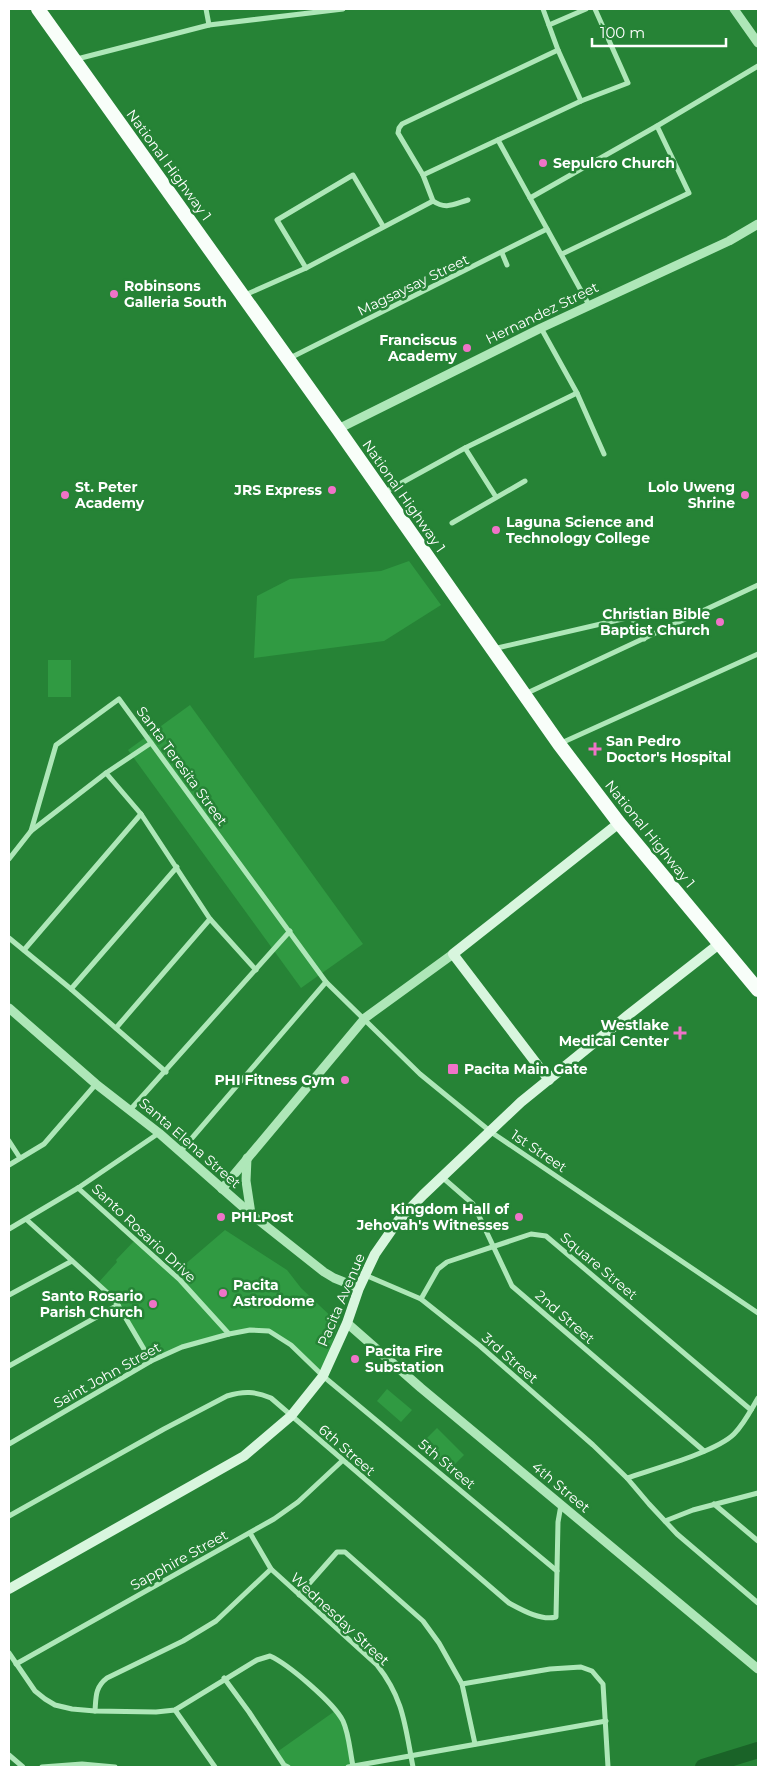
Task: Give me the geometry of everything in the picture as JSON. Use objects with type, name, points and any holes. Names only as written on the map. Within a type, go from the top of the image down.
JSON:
[{"type":"highway","name":"National Highway 1","points":[[38,9],[338,429],[559,744],[619,823],[758,990]]},
{"type":"main road","points":[[549,1080],[454,954],[619,823]]},
{"type":"main road","name":"Pacita Avenue","points":[[9,1589],[244,1456],[291,1416],[323,1376],[374,1254],[391,1229],[442,1177],[521,1102],[719,944]]},
{"type":"street","points":[[206,9],[209,25]]},
{"type":"street","points":[[74,59],[209,25],[343,9]]},
{"type":"street","points":[[543,9],[558,50],[581,101]]},
{"type":"street","points":[[549,25],[586,9]]},
{"type":"street","points":[[422,175],[581,101],[628,83],[594,9]]},
{"type":"street","points":[[734,9],[758,43]]},
{"type":"street","points":[[468,200],[448,206],[440,206],[433,201],[422,175],[398,133],[399,128],[402,124],[558,50]]},
{"type":"street","points":[[530,198],[758,66]]},
{"type":"street","points":[[562,254],[689,193],[657,126]]},
{"type":"street","points":[[498,140],[562,254],[588,305]]},
{"type":"street","points":[[306,268],[277,220],[353,175],[383,226]]},
{"type":"street","points":[[242,296],[306,268],[433,201]]},
{"type":"street","name":"Hernandez Street","points":[[338,429],[588,305],[729,241],[758,224]]},
{"type":"street","name":"Magsaysay Street","points":[[287,359],[547,230]]},
{"type":"street","points":[[502,253],[507,265]]},
{"type":"street","points":[[541,328],[577,393],[604,454]]},
{"type":"street","points":[[382,494],[465,448],[577,393]]},
{"type":"street","points":[[465,448],[496,497]]},
{"type":"street","points":[[452,523],[526,481]]},
{"type":"street","points":[[525,694],[758,585]]},
{"type":"street","points":[[491,649],[631,617],[644,638]]},
{"type":"street","points":[[559,744],[758,654]]},
{"type":"street","name":"Santa Teresita Street","points":[[31,831],[56,745],[119,699],[326,982]]},
{"type":"street","points":[[9,859],[31,831],[106,773],[151,743]]},
{"type":"street","points":[[106,773],[141,814],[210,919],[256,970]]},
{"type":"street","points":[[24,950],[141,814]]},
{"type":"street","points":[[71,989],[177,867]]},
{"type":"street","points":[[116,1028],[210,919]]},
{"type":"street","points":[[130,1110],[166,1072],[290,931]]},
{"type":"street","points":[[9,938],[166,1072]]},
{"type":"street","points":[[222,1189],[365,1018],[454,954]]},
{"type":"street","points":[[180,1152],[326,982]]},
{"type":"street","name":"1st Street","points":[[326,982],[365,1018],[420,1074],[491,1132],[758,1313]]},
{"type":"street","name":"Santa Elena Street","points":[[9,1008],[96,1084],[159,1133],[251,1214],[324,1272],[359,1288]]},
{"type":"street","points":[[9,1165],[44,1144],[96,1084]]},
{"type":"street","points":[[78,1188],[159,1133]]},
{"type":"street","points":[[9,1141],[20,1158]]},
{"type":"street","points":[[247,1158],[246,1181],[251,1214]]},
{"type":"street","name":"2nd Street","points":[[442,1177],[472,1204],[480,1216],[512,1286],[704,1451]]},
{"type":"street","name":"Santo Rosario Drive","points":[[9,1229],[78,1188],[180,1280],[229,1334]]},
{"type":"street","points":[[27,1220],[111,1296],[151,1361]]},
{"type":"street","name":"Square Street","points":[[421,1299],[438,1269],[447,1262],[531,1234],[546,1236],[751,1410]]},
{"type":"street","points":[[9,1296],[72,1261]]},
{"type":"street","name":"3rd Street","points":[[365,1275],[421,1299],[480,1346],[593,1444],[627,1478],[665,1522],[758,1603]]},
{"type":"street","points":[[9,1366],[118,1305]]},
{"type":"street","name":"4th Street","points":[[347,1322],[421,1388],[758,1669]]},
{"type":"street","name":"Saint John Street","points":[[9,1444],[151,1361],[182,1347],[229,1334],[250,1330],[269,1331],[290,1345],[323,1376]]},
{"type":"street","name":"5th Street","points":[[323,1376],[557,1571]]},
{"type":"street","name":"6th Street","points":[[9,1516],[164,1429],[232,1394],[251,1392],[271,1398],[509,1603],[522,1610],[550,1619],[556,1617],[558,1522],[561,1505]]},
{"type":"street","points":[[627,1478],[704,1451],[734,1434],[758,1398]]},
{"type":"street","name":"Sapphire Street","points":[[16,1664],[274,1519],[298,1502],[342,1461]]},
{"type":"street","points":[[665,1522],[693,1510],[758,1493]]},
{"type":"street","points":[[714,1504],[758,1541]]},
{"type":"street","name":"Wednesday Street","points":[[250,1533],[271,1569],[377,1665],[390,1682],[402,1711],[413,1767]]},
{"type":"street","points":[[299,1595],[337,1552],[345,1552],[423,1621],[439,1643],[462,1684],[475,1744]]},
{"type":"street","points":[[95,1711],[96,1692],[100,1684],[107,1678],[183,1641],[216,1622],[271,1569]]},
{"type":"street","points":[[9,1653],[35,1691],[55,1704],[72,1710],[156,1712],[175,1710],[224,1678],[257,1660],[270,1656],[277,1659],[335,1709],[343,1721],[350,1767],[606,1721]]},
{"type":"street","points":[[462,1684],[550,1669],[581,1667],[592,1671],[602,1684],[608,1767]]},
{"type":"street","points":[[224,1678],[284,1765],[288,1767]]},
{"type":"street","points":[[175,1710],[215,1767]]},
{"type":"street","points":[[9,1756],[23,1767]]},
{"type":"street","points":[[45,1767],[82,1764],[115,1767]]},
{"type":"green space","points":[[409,561],[441,605],[384,641],[254,658],[257,596],[290,579],[381,571]]},
{"type":"green space","points":[[48,660],[71,660],[71,697],[48,697]]},
{"type":"green space","points":[[190,705],[363,944],[301,988],[128,750]]},
{"type":"green space","points":[[225,1230],[287,1270],[301,1288],[339,1324],[321,1374],[307,1360],[268,1330],[229,1334],[176,1272]]},
{"type":"green space","points":[[135,1240],[180,1280],[226,1333],[158,1356],[151,1356],[112,1294],[98,1283]]},
{"type":"green space","points":[[387,1389],[412,1410],[401,1422],[377,1401]]},
{"type":"green space","points":[[437,1428],[464,1455],[448,1471],[421,1444]]},
{"type":"green space","points":[[335,1711],[343,1721],[353,1766],[288,1767],[277,1752]]},
{"type":"waterway","points":[[703,1767],[758,1750]]},
{"type":"place","name":"Sepulcro Church","points":[[543,163]]},
{"type":"place","name":"Robinsons Galleria South","points":[[114,294]]},
{"type":"place","name":"Franciscus Academy","points":[[467,348]]},
{"type":"place","name":"JRS Express","points":[[332,490]]},
{"type":"place","name":"St. Peter Academy","points":[[65,495]]},
{"type":"place","name":"Lolo Uweng Shrine","points":[[745,495]]},
{"type":"place","name":"Laguna Science and Technology College","points":[[496,530]]},
{"type":"place","name":"Christian Bible Baptist Church","points":[[720,622]]},
{"type":"place","name":"San Pedro Doctor's Hospital","points":[[595,749]]},
{"type":"place","name":"Westlake Medical Center","points":[[680,1033]]},
{"type":"place","name":"Pacita Main Gate","points":[[453,1069]]},
{"type":"place","name":"PHI Fitness Gym","points":[[345,1080]]},
{"type":"place","name":"PHLPost","points":[[221,1217]]},
{"type":"place","name":"Kingdom Hall of Jehovah's Witnesses","points":[[519,1217]]},
{"type":"place","name":"Pacita Astrodome","points":[[223,1293]]},
{"type":"place","name":"Santo Rosario Parish Church","points":[[153,1304]]},
{"type":"place","name":"Pacita Fire Substation","points":[[355,1359]]}]
